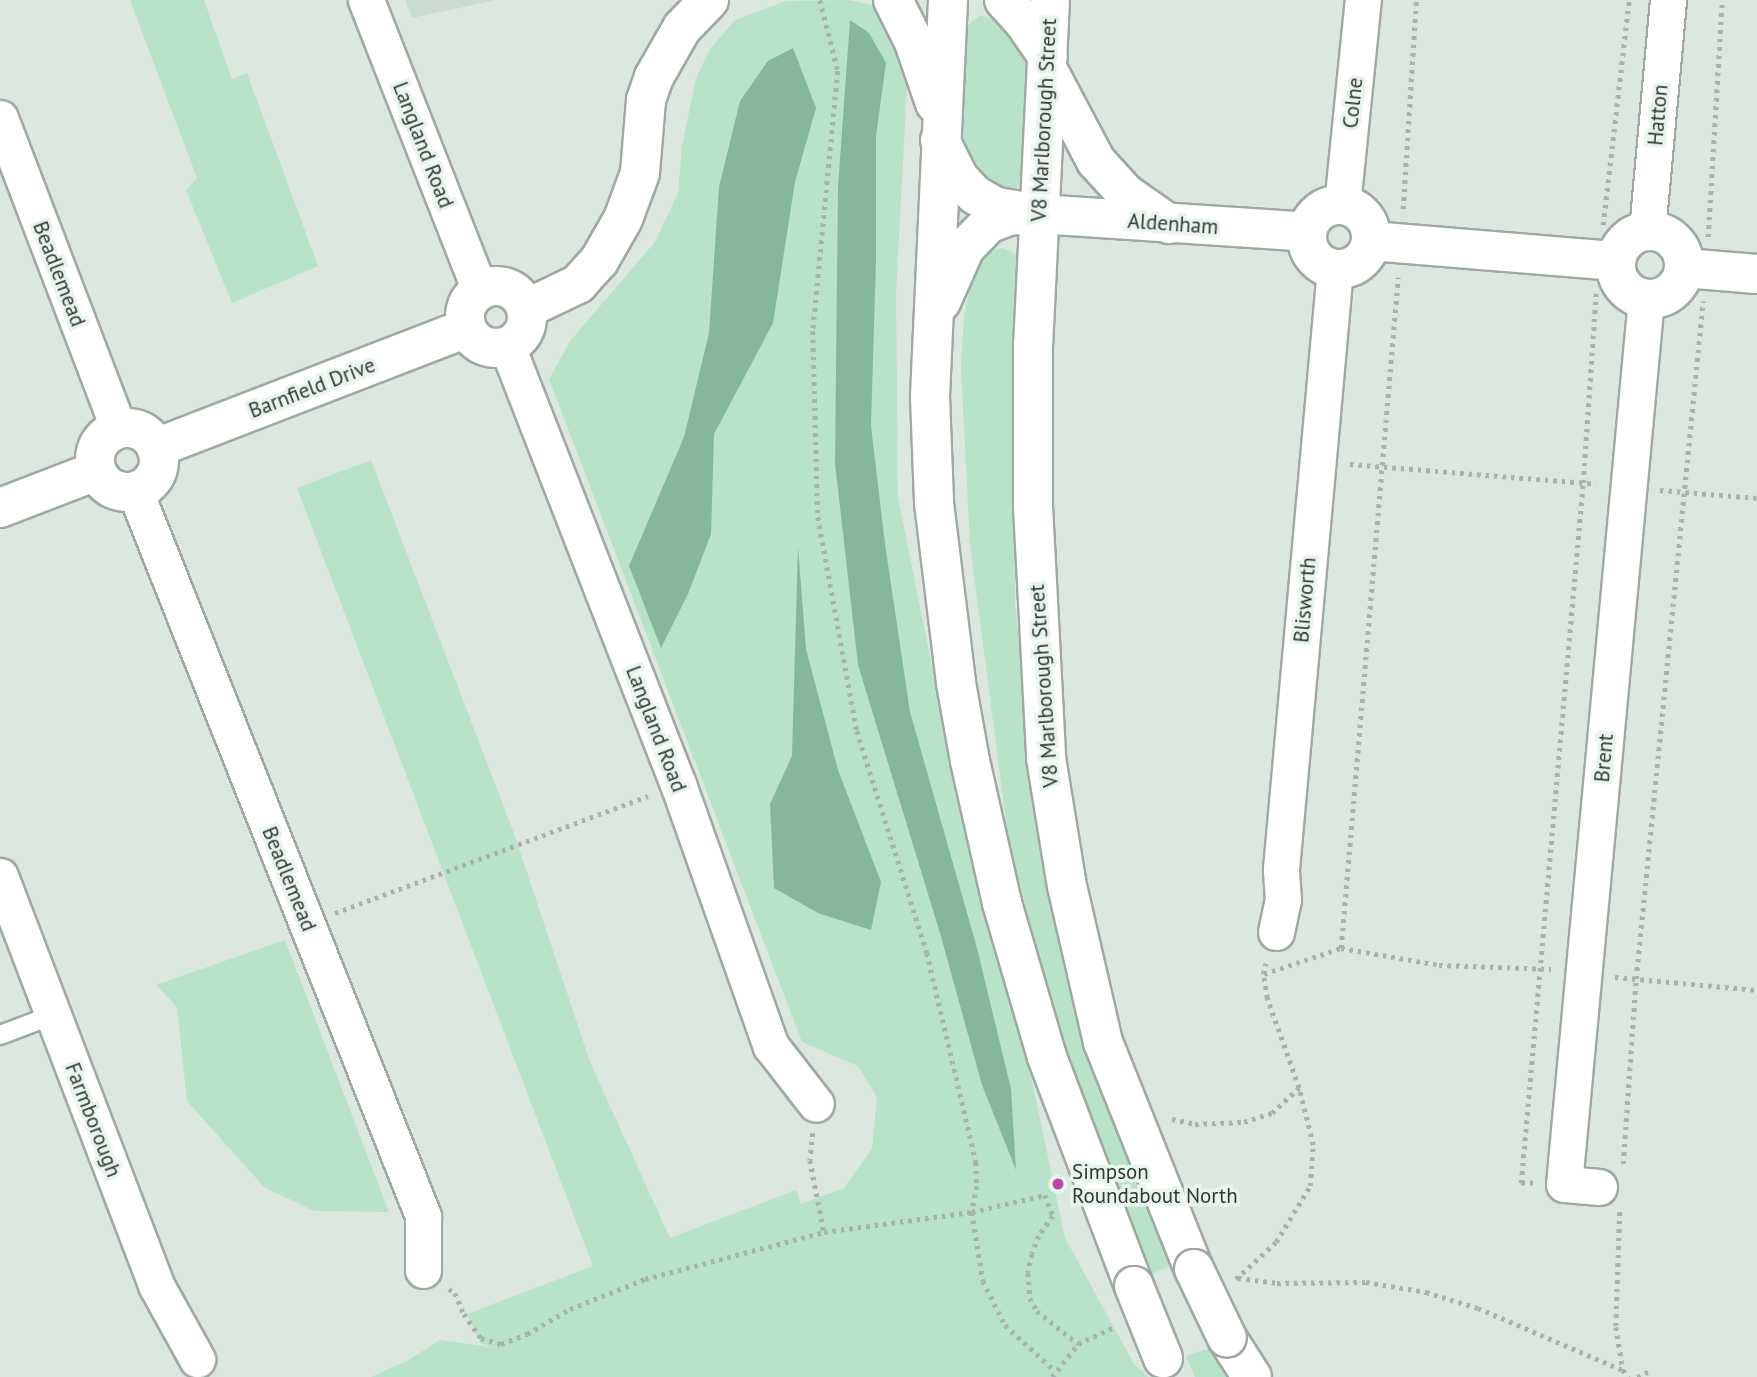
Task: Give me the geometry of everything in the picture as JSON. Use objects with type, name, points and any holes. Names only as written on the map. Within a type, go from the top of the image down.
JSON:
[{"type":"street","name":"Langland Road","points":[[366,0],[480,291]]},
{"type":"street","points":[[527,309],[578,284],[598,261],[623,219],[640,173],[646,100],[654,77],[682,28],[709,0]]},
{"type":"street","points":[[892,0],[914,42],[959,178],[975,195],[997,207],[1039,214]]},
{"type":"street","points":[[948,0],[931,326],[930,397],[934,503],[956,683],[970,761],[1002,903],[1047,1057],[1166,1367]]},
{"type":"street","points":[[1004,0],[1024,22],[1048,63],[1096,161],[1125,193],[1169,224]]},
{"type":"street","name":"V8 Marlborough Street","points":[[1050,0],[1033,344],[1033,506],[1046,758],[1067,886],[1103,1042],[1217,1278],[1227,1338],[1252,1377]]},
{"type":"street","name":"Colne","points":[[1342,205],[1363,0]]},
{"type":"street","name":"Hatton","points":[[1647,231],[1668,0]]},
{"type":"street","name":"Beadlemead","points":[[0,118],[119,429]]},
{"type":"street","points":[[1386,242],[1356,210],[1342,205],[1319,212],[1307,232],[1308,246],[1314,257],[1323,265],[1335,269],[1349,267],[1386,242],[1607,260],[1630,237],[1647,231],[1657,231],[1674,241],[1683,258],[1695,269],[1757,274]]},
{"type":"street","points":[[931,326],[965,248],[988,224],[1009,216],[1039,214]]},
{"type":"street","name":"Aldenham","points":[[1039,214],[1307,232]]},
{"type":"street","points":[[1607,260],[1627,290],[1646,299],[1657,298],[1675,287],[1695,269]]},
{"type":"street","name":"Blisworth","points":[[1276,932],[1283,900],[1281,869],[1335,269]]},
{"type":"street","points":[[488,287],[508,288],[516,293],[527,309],[526,327],[515,342],[507,346],[488,347],[472,336],[467,328],[467,307],[480,291],[488,287]]},
{"type":"street","name":"Brent","points":[[1564,1184],[1646,299]]},
{"type":"street","name":"Barnfield Drive","points":[[156,448],[467,328]]},
{"type":"street","name":"Langland Road","points":[[507,346],[678,784],[771,1046],[816,1104]]},
{"type":"street","points":[[119,429],[137,430],[145,434],[156,448],[158,470],[145,487],[135,491],[116,491],[101,480],[96,471],[94,461],[101,440],[119,429]]},
{"type":"street","points":[[0,508],[96,471]]},
{"type":"street","name":"Beadlemead","points":[[135,491],[423,1216],[423,1270]]},
{"type":"street","name":"Farmborough","points":[[0,876],[156,1285],[197,1359]]},
{"type":"street","points":[[1564,1184],[1610,1189]]},
{"type":"lane","points":[[0,1035],[53,1015]]},
{"type":"path","points":[[820,0],[838,71],[813,331],[818,517],[857,731],[927,953],[976,1162],[978,1186],[972,1212],[983,1281],[1005,1325],[1055,1371]]},
{"type":"path","points":[[1341,948],[1382,467],[1386,242],[1416,0]]},
{"type":"path","points":[[1564,1184],[1521,1183],[1629,0]]},
{"type":"path","points":[[1628,1377],[1623,1370],[1616,1327],[1610,1189],[1636,979],[1686,492],[1695,269],[1722,0]]},
{"type":"path","points":[[1317,461],[1757,498]]},
{"type":"path","points":[[307,923],[678,784]]},
{"type":"path","points":[[1237,1278],[1276,1242],[1310,1186],[1313,1144],[1299,1088],[1267,998],[1263,974],[1276,932]]},
{"type":"path","points":[[1263,974],[1341,948],[1439,965],[1540,968],[1584,975],[1757,990]]},
{"type":"path","points":[[1167,1118],[1195,1124],[1244,1122],[1272,1113],[1299,1088]]},
{"type":"path","points":[[816,1104],[810,1160],[824,1233]]},
{"type":"path","points":[[423,1270],[455,1293],[464,1314],[481,1338],[501,1344],[527,1334],[570,1309],[645,1279],[824,1233],[972,1212],[1045,1195],[1053,1216],[1039,1236],[1032,1254],[1028,1273],[1030,1298],[1037,1311],[1078,1344]]},
{"type":"path","points":[[1217,1278],[1277,1283],[1366,1282],[1426,1292],[1478,1308],[1623,1370]]},
{"type":"path","points":[[1052,1377],[1078,1344],[1117,1326]]},
{"type":"path","points":[[1637,1377],[1650,1371]]},
{"type":"shaded area","points":[[405,0],[496,0],[412,18]]},
{"type":"green space","points":[[130,0],[204,0],[232,79],[247,73],[318,266],[232,303],[186,190],[197,178]]},
{"type":"green space","points":[[848,0],[877,6],[908,67],[896,293],[898,498],[943,721],[1032,1081],[1065,1238],[1134,1364],[1148,1377],[371,1377],[407,1361],[440,1340],[497,1348],[480,1343],[467,1314],[593,1266],[297,488],[371,460],[515,836],[590,1062],[670,1238],[796,1190],[801,1204],[844,1188],[872,1149],[877,1098],[858,1066],[802,1042],[549,379],[571,340],[655,242],[678,193],[682,146],[696,78],[710,49],[735,20],[786,1]]},
{"type":"green space","points":[[980,15],[1003,23],[1028,57],[1026,178],[1016,188],[1003,188],[985,176],[964,147],[959,130],[965,28]]},
{"type":"green space","points":[[850,20],[869,33],[886,63],[876,136],[876,259],[871,426],[885,544],[910,712],[977,948],[1011,1089],[1016,1170],[982,1085],[940,933],[858,665],[835,463],[838,187]]},
{"type":"green space","points":[[793,48],[816,108],[795,182],[773,323],[714,434],[711,534],[688,594],[661,648],[629,566],[684,437],[709,333],[719,187],[740,101],[768,61]]},
{"type":"green space","points":[[1003,248],[1017,255],[1020,270],[1015,602],[1031,767],[1094,1051],[1119,1134],[1172,1265],[1149,1275],[1069,1081],[1008,837],[970,544],[961,368],[964,316],[972,279],[982,253]]},
{"type":"green space","points":[[798,547],[806,649],[838,770],[881,882],[871,930],[818,913],[774,888],[770,804],[792,756]]},
{"type":"green space","points":[[285,940],[389,1212],[314,1211],[264,1187],[187,1101],[177,1007],[156,985]]},
{"type":"green space","points":[[1213,1347],[1231,1377],[1195,1377],[1186,1356]]},
{"type":"place","name":"Simpson Roundabout North","points":[[1058,1184]]}]
